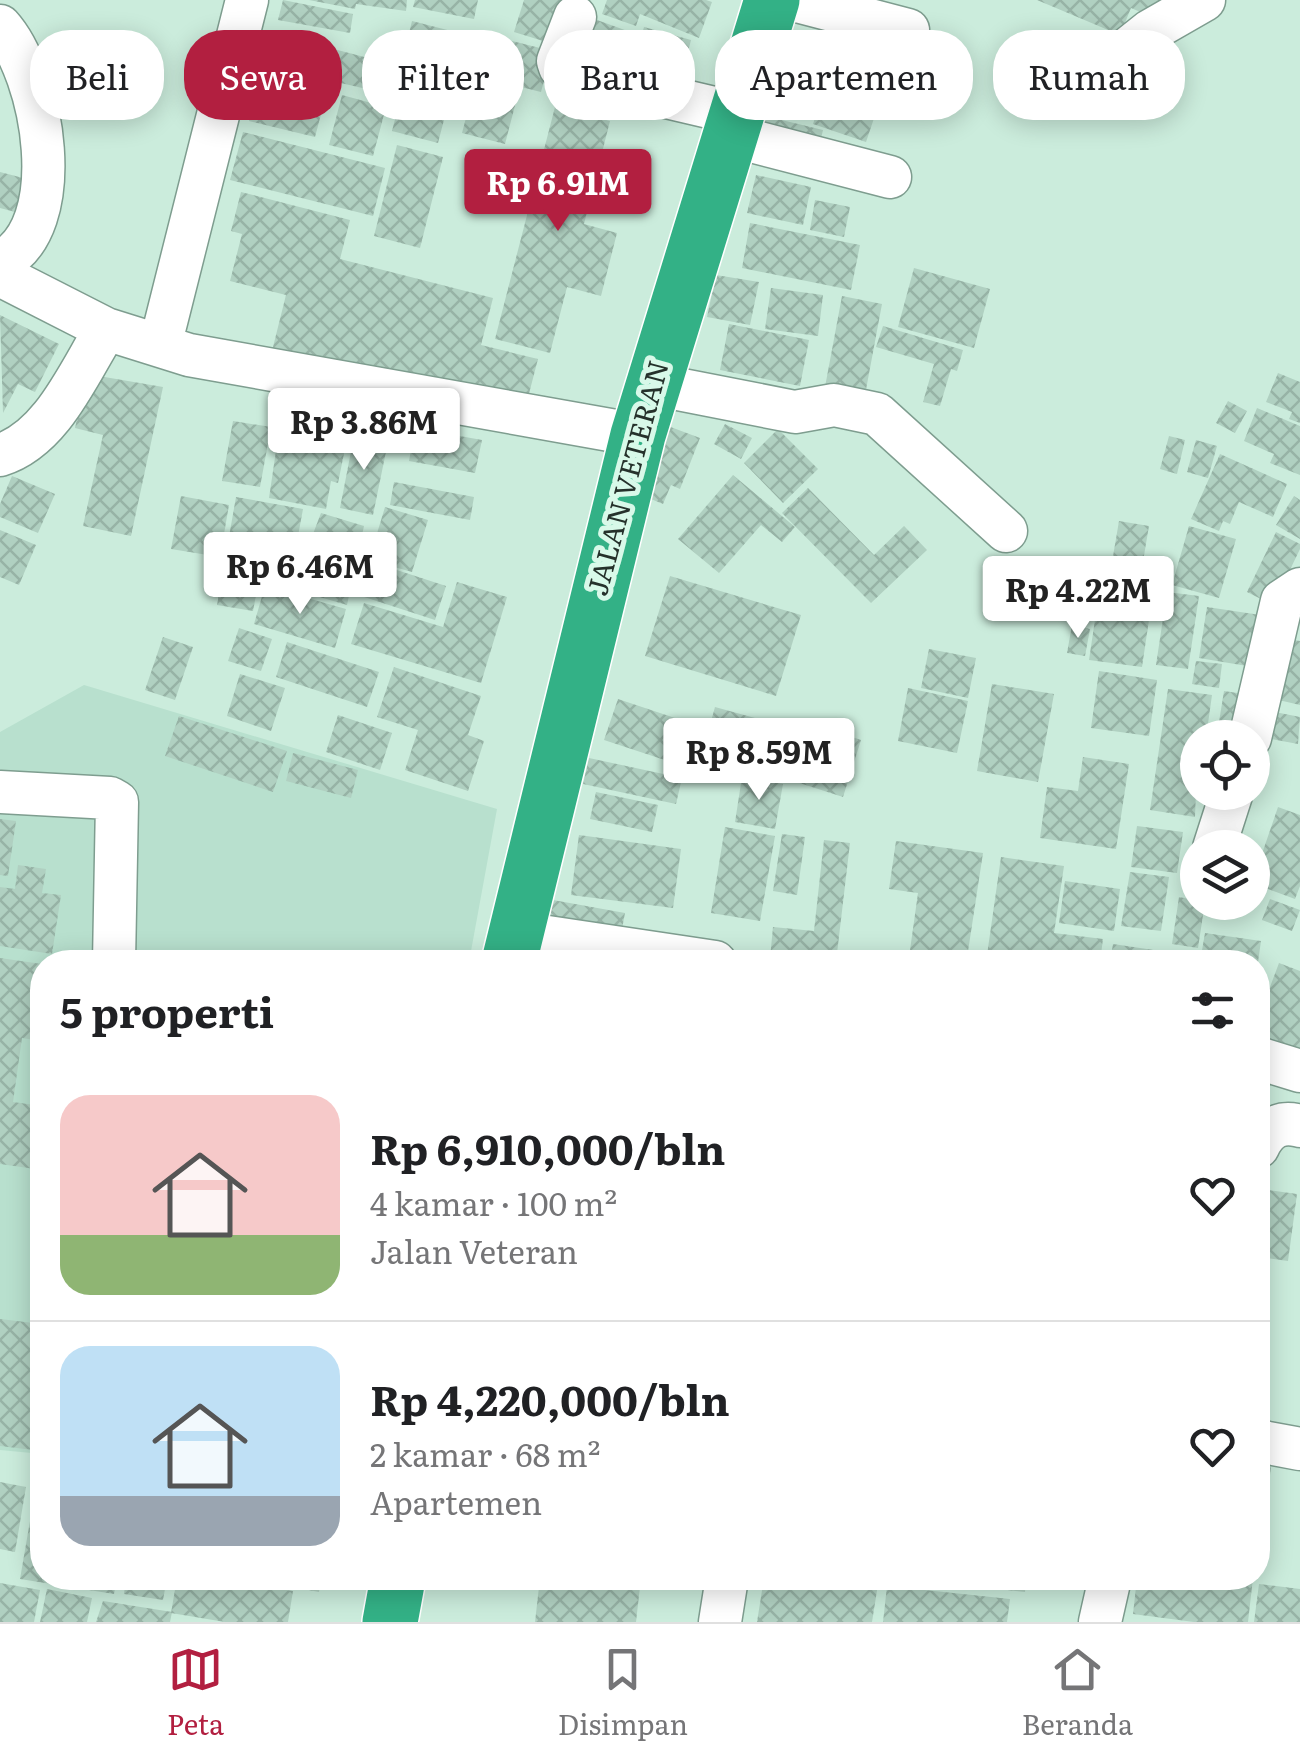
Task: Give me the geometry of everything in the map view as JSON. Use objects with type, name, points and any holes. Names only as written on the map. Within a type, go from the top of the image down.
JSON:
[{"type":"highway","name":"JALAN VETERAN","points":[[512,947],[652,384],[772,0]]},
{"type":"highway","points":[[390,1622],[396,1590]]},
{"type":"street","points":[[160,346],[247,0]]},
{"type":"street","points":[[793,0],[908,30]]},
{"type":"street","points":[[1152,30],[1204,0]]},
{"type":"street","points":[[575,17],[558,60],[560,67],[573,74],[890,176]]},
{"type":"street","points":[[0,26],[32,83],[42,170],[35,225],[28,238],[0,262]]},
{"type":"street","points":[[0,275],[106,329],[189,355],[638,435]]},
{"type":"street","points":[[0,455],[13,451],[44,428],[106,329]]},
{"type":"street","points":[[652,384],[796,412],[834,405],[877,414],[1006,531]]},
{"type":"street","points":[[1254,720],[1282,601],[1300,589]]},
{"type":"street","points":[[0,792],[110,798],[117,802],[114,950]]},
{"type":"street","points":[[512,947],[553,950]]},
{"type":"street","points":[[1270,1062],[1300,1072]]},
{"type":"street","points":[[1270,1130],[1300,1126]]},
{"type":"street","points":[[1270,1443],[1300,1449]]},
{"type":"street","points":[[720,1622],[724,1590]]},
{"type":"street","points":[[1100,1622],[1107,1590]]},
{"type":"shaded area","points":[[84,685],[497,809],[471,950],[30,950],[30,1453],[0,1450],[0,732]]},
{"type":"building","points":[[283,0],[353,14],[350,33],[278,20]]},
{"type":"building","points":[[309,0],[407,0],[406,11],[356,4],[355,9]]},
{"type":"building","points":[[415,0],[478,0],[474,19],[413,7]]},
{"type":"building","points":[[524,0],[569,0],[560,30],[544,30],[544,41],[524,35],[524,30],[515,30]]},
{"type":"building","points":[[607,0],[712,2],[699,38],[695,30],[679,30],[640,14],[636,26],[602,14]]},
{"type":"building","points":[[1037,0],[1168,0],[1159,20],[1131,8],[1122,30],[1108,30]]},
{"type":"building","points":[[586,16],[625,30],[581,30]]},
{"type":"building","points":[[412,21],[447,30],[410,30]]},
{"type":"building","points":[[524,44],[544,49],[541,92],[524,88]]},
{"type":"building","points":[[342,51],[362,56],[362,88],[342,83]]},
{"type":"building","points":[[342,95],[362,100],[362,120],[383,120],[373,156],[329,145],[336,120],[342,120]]},
{"type":"building","points":[[249,120],[320,120],[315,137]]},
{"type":"building","points":[[395,120],[444,120],[438,143],[392,131]]},
{"type":"building","points":[[465,120],[511,120],[505,144],[462,133]]},
{"type":"building","points":[[552,120],[610,121],[584,224],[617,233],[601,296],[567,287],[550,353],[495,339]]},
{"type":"building","points":[[760,120],[782,120],[823,130],[817,156],[754,141]]},
{"type":"building","points":[[814,120],[873,120],[866,142],[813,124]]},
{"type":"building","points":[[243,132],[385,168],[373,216],[230,180]]},
{"type":"building","points":[[397,145],[443,157],[420,248],[374,236]]},
{"type":"building","points":[[0,172],[27,179],[19,213],[0,208]]},
{"type":"building","points":[[756,175],[811,187],[803,225],[747,213]]},
{"type":"building","points":[[241,192],[350,220],[340,259],[493,298],[481,345],[538,359],[525,409],[272,351],[286,295],[230,281],[242,234],[231,231]]},
{"type":"building","points":[[815,200],[850,207],[844,237],[810,230]]},
{"type":"building","points":[[750,223],[860,245],[851,290],[742,268]]},
{"type":"building","points":[[914,268],[990,289],[974,348],[898,327]]},
{"type":"building","points":[[716,275],[759,282],[750,325],[707,317]]},
{"type":"building","points":[[771,288],[823,295],[818,336],[765,329]]},
{"type":"building","points":[[842,296],[882,304],[865,395],[825,387]]},
{"type":"building","points":[[0,315],[59,344],[35,392],[18,384],[3,413]]},
{"type":"building","points":[[729,324],[809,340],[800,386],[720,370]]},
{"type":"building","points":[[883,326],[963,350],[957,371],[951,369],[940,406],[923,402],[934,364],[876,347]]},
{"type":"building","points":[[1278,373],[1300,382],[1300,423],[1289,419],[1292,412],[1266,402]]},
{"type":"building","points":[[87,374],[163,387],[131,536],[83,526],[103,435],[75,428]]},
{"type":"building","points":[[1228,401],[1247,411],[1235,433],[1216,423]]},
{"type":"building","points":[[1257,408],[1300,426],[1300,475],[1270,463],[1274,454],[1244,441]]},
{"type":"building","points":[[282,410],[350,424],[338,483],[331,481],[326,509],[269,498]]},
{"type":"building","points":[[233,421],[271,427],[260,487],[222,481]]},
{"type":"building","points":[[660,423],[700,438],[680,489],[671,485],[663,504],[634,492]]},
{"type":"building","points":[[725,424],[752,438],[741,459],[714,444]]},
{"type":"building","points":[[415,428],[482,440],[475,473],[409,461]]},
{"type":"building","points":[[778,429],[818,469],[783,503],[744,463]]},
{"type":"building","points":[[355,431],[389,437],[373,515],[340,508]]},
{"type":"building","points":[[1169,436],[1185,440],[1177,474],[1160,469]]},
{"type":"building","points":[[1196,440],[1217,446],[1208,478],[1187,472]]},
{"type":"building","points":[[1220,454],[1287,484],[1273,517],[1239,502],[1230,524],[1223,521],[1219,531],[1191,519]]},
{"type":"building","points":[[733,475],[795,527],[782,542],[761,525],[719,573],[678,539]]},
{"type":"building","points":[[12,476],[55,494],[38,533],[0,517],[0,504]]},
{"type":"building","points":[[394,482],[474,497],[470,520],[390,505]]},
{"type":"building","points":[[808,488],[874,555],[904,526],[927,550],[871,603],[782,513]]},
{"type":"building","points":[[181,496],[229,505],[220,557],[171,549]]},
{"type":"building","points":[[1294,496],[1300,500],[1300,539],[1276,525]]},
{"type":"building","points":[[236,497],[303,509],[291,574],[261,569],[253,611],[217,605]]},
{"type":"building","points":[[385,507],[428,520],[412,572],[369,560]]},
{"type":"building","points":[[321,513],[364,526],[347,605],[292,589]]},
{"type":"building","points":[[1119,521],[1149,526],[1140,579],[1110,574]]},
{"type":"building","points":[[1189,526],[1236,539],[1219,598],[1172,585]]},
{"type":"building","points":[[0,530],[36,545],[19,585],[0,577]]},
{"type":"building","points":[[1276,532],[1300,544],[1300,549],[1273,605],[1247,592]]},
{"type":"building","points":[[366,560],[446,586],[435,620],[355,594]]},
{"type":"building","points":[[670,576],[801,615],[776,696],[645,656]]},
{"type":"building","points":[[457,582],[507,597],[481,683],[351,644],[364,603],[443,627]]},
{"type":"building","points":[[265,586],[346,609],[335,648],[254,624]]},
{"type":"building","points":[[1100,586],[1153,593],[1142,667],[1089,660]]},
{"type":"building","points":[[1167,592],[1199,596],[1188,669],[1156,665]]},
{"type":"building","points":[[1207,607],[1267,616],[1259,668],[1199,658]]},
{"type":"building","points":[[1072,625],[1090,629],[1085,656],[1067,653]]},
{"type":"building","points":[[239,628],[272,639],[261,671],[228,661]]},
{"type":"building","points":[[163,637],[193,647],[175,700],[145,690]]},
{"type":"building","points":[[1284,638],[1300,641],[1300,705],[1270,698]]},
{"type":"building","points":[[287,642],[379,672],[367,707],[276,677]]},
{"type":"building","points":[[929,649],[976,658],[968,698],[921,688]]},
{"type":"building","points":[[1196,661],[1222,664],[1219,688],[1192,684]]},
{"type":"building","points":[[394,667],[481,696],[468,735],[484,741],[468,791],[405,770],[418,730],[377,717]]},
{"type":"building","points":[[1099,671],[1157,680],[1149,736],[1091,728]]},
{"type":"building","points":[[240,674],[285,688],[271,731],[227,716]]},
{"type":"building","points":[[992,684],[1054,694],[1038,782],[977,771]]},
{"type":"building","points":[[908,688],[968,701],[957,753],[898,741]]},
{"type":"building","points":[[1168,689],[1212,695],[1209,720],[1180,720],[1180,810],[1195,810],[1195,817],[1150,810]]},
{"type":"building","points":[[1224,691],[1251,695],[1248,720],[1219,720]]},
{"type":"building","points":[[618,699],[705,728],[692,769],[604,740]]},
{"type":"building","points":[[715,707],[788,727],[782,752],[708,732]]},
{"type":"building","points":[[1265,710],[1300,717],[1298,744],[1270,739],[1270,720],[1263,720]]},
{"type":"building","points":[[338,715],[392,733],[380,770],[326,752]]},
{"type":"building","points":[[179,716],[287,751],[273,792],[165,756]]},
{"type":"building","points":[[802,721],[861,740],[843,797],[784,778]]},
{"type":"building","points":[[293,753],[358,770],[351,798],[286,781]]},
{"type":"building","points":[[1083,757],[1129,764],[1116,849],[1040,838],[1047,787],[1078,791]]},
{"type":"building","points":[[589,758],[682,778],[676,804],[583,784]]},
{"type":"building","points":[[742,777],[783,784],[775,829],[735,822]]},
{"type":"building","points":[[596,792],[658,805],[652,832],[590,819]]},
{"type":"building","points":[[1278,807],[1300,815],[1300,886],[1295,899],[1270,890],[1270,830]]},
{"type":"building","points":[[0,819],[16,821],[8,876],[0,875]]},
{"type":"building","points":[[1137,826],[1180,832],[1177,873],[1131,867]]},
{"type":"building","points":[[725,827],[775,836],[760,921],[711,913]]},
{"type":"building","points":[[782,834],[805,837],[797,895],[773,891]]},
{"type":"building","points":[[579,835],[681,849],[673,908],[571,895]]},
{"type":"building","points":[[824,840],[850,843],[837,950],[771,950],[773,927],[814,931]]},
{"type":"building","points":[[896,841],[983,853],[968,950],[910,950],[918,893],[889,889]]},
{"type":"building","points":[[1001,857],[1064,866],[1054,933],[1103,939],[1102,950],[988,950]]},
{"type":"building","points":[[18,865],[46,869],[42,893],[61,895],[53,950],[0,946],[0,887],[15,889]]},
{"type":"building","points":[[1130,872],[1169,877],[1161,931],[1121,926]]},
{"type":"building","points":[[1065,881],[1120,889],[1114,931],[1059,923]]},
{"type":"building","points":[[1179,897],[1180,920],[1202,920],[1198,948],[1172,944]]},
{"type":"building","points":[[1270,899],[1300,910],[1292,931],[1262,920],[1270,920]]},
{"type":"building","points":[[553,900],[625,913],[619,945],[547,931]]},
{"type":"building","points":[[1205,933],[1261,941],[1260,950],[1202,950]]},
{"type":"building","points":[[1113,944],[1154,950],[1112,950]]},
{"type":"building","points":[[0,958],[30,962],[30,1039],[22,1038],[13,1102],[30,1104],[30,1168],[0,1164]]},
{"type":"building","points":[[1279,963],[1300,971],[1300,1056],[1270,1045],[1270,987]]},
{"type":"building","points":[[1270,1190],[1297,1194],[1288,1261],[1270,1259]]},
{"type":"building","points":[[0,1319],[30,1323],[30,1450],[0,1446]]},
{"type":"building","points":[[0,1482],[26,1487],[15,1552],[0,1549]]},
{"type":"building","points":[[30,1521],[30,1581],[20,1579]]},
{"type":"building","points":[[0,1583],[40,1590],[34,1622],[0,1622]]},
{"type":"building","points":[[1270,1585],[1300,1589],[1300,1622],[1254,1622],[1258,1590],[1270,1590]]},
{"type":"building","points":[[47,1590],[92,1598],[87,1622],[40,1622]]},
{"type":"building","points":[[124,1590],[165,1590],[163,1600],[124,1594]]},
{"type":"building","points":[[175,1590],[293,1591],[288,1622],[225,1622],[171,1613]]},
{"type":"building","points":[[539,1590],[640,1590],[636,1622],[535,1622]]},
{"type":"building","points":[[762,1590],[877,1590],[872,1622],[757,1622]]},
{"type":"building","points":[[887,1590],[1010,1599],[1007,1622],[883,1622]]},
{"type":"building","points":[[1136,1590],[1252,1590],[1248,1622],[1194,1622],[1133,1614]]},
{"type":"building","points":[[103,1601],[172,1612],[170,1622],[96,1622]]}]
